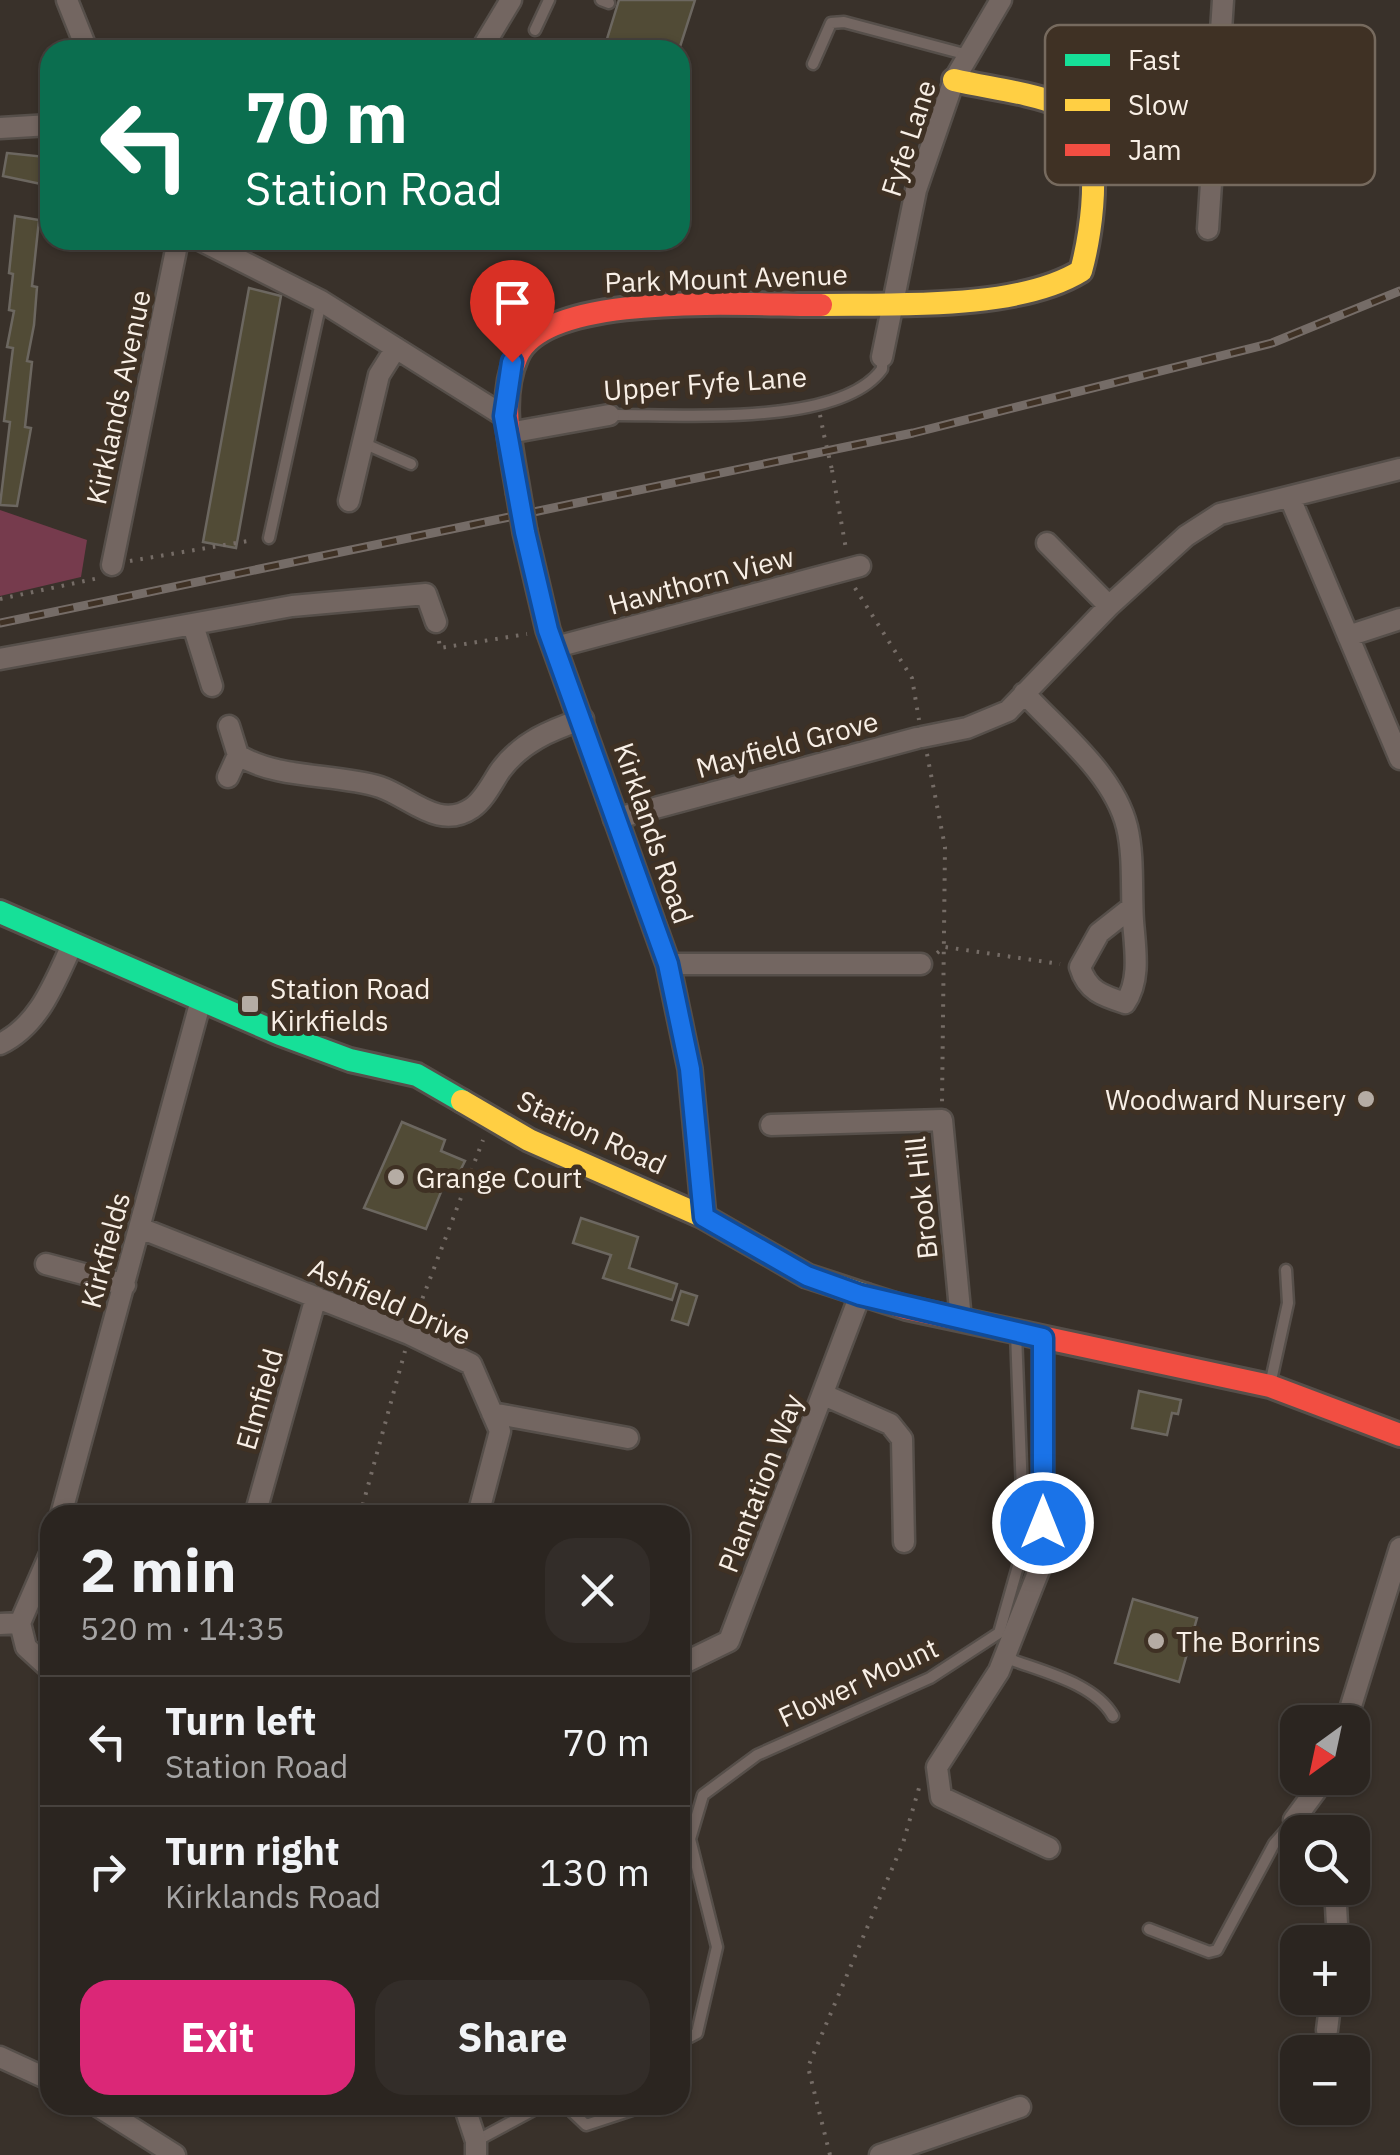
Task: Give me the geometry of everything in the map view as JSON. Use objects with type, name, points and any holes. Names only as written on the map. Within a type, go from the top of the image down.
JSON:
[{"type":"street","points":[[67,0],[84,40]]},
{"type":"street","points":[[487,40],[511,0]]},
{"type":"street","name":"Fyfe Lane","points":[[882,357],[916,190],[954,80],[1001,0]]},
{"type":"street","points":[[1221,25],[1223,0]]},
{"type":"street","name":"Park Mount Avenue","points":[[954,80],[1045,101]]},
{"type":"street","points":[[0,128],[40,126]]},
{"type":"street","name":"Park Mount Avenue","points":[[507,424],[512,362],[531,336],[554,321],[602,309],[952,304],[1060,284],[1081,272],[1090,252],[1091,185]]},
{"type":"street","points":[[1208,228],[1211,185]]},
{"type":"street","name":"Kirklands Avenue","points":[[112,565],[176,250]]},
{"type":"street","points":[[220,250],[321,301],[507,424]]},
{"type":"street","points":[[349,502],[380,374],[396,348]]},
{"type":"street","name":"Upper Fyfe Lane","points":[[507,424],[610,415]]},
{"type":"street","name":"Kirklands Road","points":[[507,424],[525,532],[552,638],[668,964],[690,1069],[704,1217]]},
{"type":"street","name":"Mayfield Grove","points":[[614,819],[967,728],[1008,711],[1109,606],[1186,536],[1220,514],[1400,469]]},
{"type":"street","points":[[1290,498],[1400,758]]},
{"type":"street","points":[[1047,543],[1109,606]]},
{"type":"street","name":"Hawthorn View","points":[[552,638],[858,567]]},
{"type":"street","points":[[0,658],[292,606],[426,594],[436,622]]},
{"type":"street","points":[[1348,636],[1400,618]]},
{"type":"street","points":[[193,625],[212,686]]},
{"type":"street","points":[[1024,693],[1106,782],[1119,802],[1128,830],[1136,974],[1130,1009],[1084,982],[1080,967],[1099,933],[1132,907]]},
{"type":"street","points":[[238,755],[302,775],[378,786],[434,816],[456,814],[472,808],[516,751],[549,730],[584,719]]},
{"type":"street","points":[[228,778],[238,755],[229,726]]},
{"type":"street","name":"Station Road","points":[[0,912],[350,1060],[417,1075],[530,1140],[704,1217],[807,1276],[860,1295],[961,1320],[1270,1386],[1400,1435]]},
{"type":"street","points":[[0,1044],[21,1032],[34,1017],[74,943]]},
{"type":"street","points":[[668,964],[921,964]]},
{"type":"street","name":"Kirkfields","points":[[64,1505],[202,1000]]},
{"type":"street","name":"Brook Hill","points":[[771,1125],[942,1120],[961,1320]]},
{"type":"street","name":"Ashfield Drive","points":[[140,1228],[409,1334],[471,1364],[500,1431],[481,1505]]},
{"type":"street","points":[[46,1264],[124,1285]]},
{"type":"street","name":"Plantation Way","points":[[690,1660],[729,1640],[860,1295]]},
{"type":"street","name":"Elmfield","points":[[258,1505],[316,1297]]},
{"type":"street","points":[[1043,1338],[1044,1560],[1004,1658],[938,1767],[941,1797],[1048,1848]]},
{"type":"street","points":[[824,1395],[890,1424],[902,1440],[904,1542]]},
{"type":"street","points":[[492,1412],[628,1438]]},
{"type":"street","points":[[1351,1705],[1400,1548]]},
{"type":"street","points":[[40,1571],[10,1623],[40,1660]]},
{"type":"street","points":[[1327,2030],[1329,2015]]},
{"type":"street","points":[[0,2058],[40,2076]]},
{"type":"street","points":[[880,2155],[1020,2107]]},
{"type":"street","points":[[112,2115],[175,2155]]},
{"type":"street","points":[[467,2115],[476,2148]]},
{"type":"lane","points":[[535,30],[550,0]]},
{"type":"lane","points":[[813,64],[822,34],[831,24],[844,22],[969,56]]},
{"type":"lane","points":[[268,538],[321,301]]},
{"type":"lane","name":"Upper Fyfe Lane","points":[[610,415],[786,410],[863,390],[882,369],[882,357]]},
{"type":"lane","points":[[363,443],[411,464]]},
{"type":"lane","points":[[1270,1386],[1288,1303],[1286,1270]]},
{"type":"lane","name":"Flower Mount","points":[[690,2037],[697,2033],[716,1948],[690,1839],[703,1795],[757,1755],[930,1678],[998,1632],[1024,1545],[1016,1332]]},
{"type":"lane","points":[[1004,1658],[1079,1687],[1107,1704],[1114,1716]]},
{"type":"lane","points":[[1149,1929],[1209,1952],[1217,1950],[1274,1844],[1280,1840]]},
{"type":"lane","points":[[476,2148],[527,2115]]},
{"type":"lane","points":[[576,2115],[586,2124],[615,2115]]},
{"type":"path","points":[[824,435],[858,567],[857,598],[912,678],[919,738],[945,848],[942,1120]]},
{"type":"path","points":[[0,599],[106,576],[112,565],[268,538]]},
{"type":"path","points":[[436,622],[440,648],[552,638]]},
{"type":"path","points":[[945,947],[1080,967]]},
{"type":"path","points":[[363,1505],[409,1334],[491,1118]]},
{"type":"path","points":[[830,2155],[808,2067],[896,1860]]},
{"type":"shaded area","points":[[0,510],[87,540],[81,577],[0,596]]},
{"type":"building","points":[[619,0],[695,0],[682,40],[607,39]]},
{"type":"building","points":[[7,153],[40,156],[40,184],[3,176]]},
{"type":"building","points":[[15,216],[39,220],[32,286],[37,287],[34,325],[27,361],[32,362],[25,427],[31,428],[17,506],[0,505],[10,422],[4,421],[13,348],[7,347],[14,311],[9,310],[13,274],[9,273]]},
{"type":"building","points":[[249,288],[281,296],[236,548],[203,542]]},
{"type":"building","name":"Grange Court","points":[[402,1122],[445,1140],[441,1151],[465,1161],[453,1185],[445,1182],[426,1229],[364,1208]]},
{"type":"building","points":[[581,1218],[638,1237],[629,1268],[677,1284],[672,1300],[603,1278],[611,1255],[573,1243]]},
{"type":"building","points":[[681,1291],[697,1296],[688,1325],[672,1320]]},
{"type":"building","points":[[1139,1391],[1181,1400],[1178,1414],[1172,1413],[1167,1435],[1132,1428]]},
{"type":"building","name":"The Borrins","points":[[1133,1599],[1197,1618],[1179,1682],[1115,1663]]},
{"type":"railway","points":[[0,623],[913,433],[1272,343],[1400,291]]},
{"type":"traffic: fast","points":[[518,491],[525,532]]},
{"type":"traffic: fast","points":[[525,532],[548,630],[668,964],[690,1069],[704,1217]]},
{"type":"traffic: fast","points":[[0,912],[280,1034],[350,1060],[417,1075],[462,1101]]},
{"type":"traffic: slow","points":[[954,80],[1045,100]]},
{"type":"traffic: slow","points":[[821,305],[991,299],[1055,284],[1081,271],[1093,185]]},
{"type":"traffic: slow","points":[[462,1101],[529,1140],[704,1217],[807,1276],[865,1295]]},
{"type":"traffic: jam","points":[[518,491],[508,423],[508,389],[517,356],[536,335],[568,320],[655,306],[821,305]]},
{"type":"traffic: jam","points":[[865,1295],[906,1308],[1270,1386],[1400,1435]]},
{"type":"place","name":"Station Road Kirkfields","points":[[250,1004]]},
{"type":"place","name":"Woodward Nursery","points":[[1366,1099]]},
{"type":"place","name":"Grange Court","points":[[396,1177]]},
{"type":"place","name":"The Borrins","points":[[1156,1641]]},
{"type":"route","points":[[512,362],[504,416],[525,532],[548,630],[584,719],[614,819],[668,964],[690,1069],[704,1175],[704,1217],[807,1276],[860,1295],[1043,1338],[1043,1523]]}]
